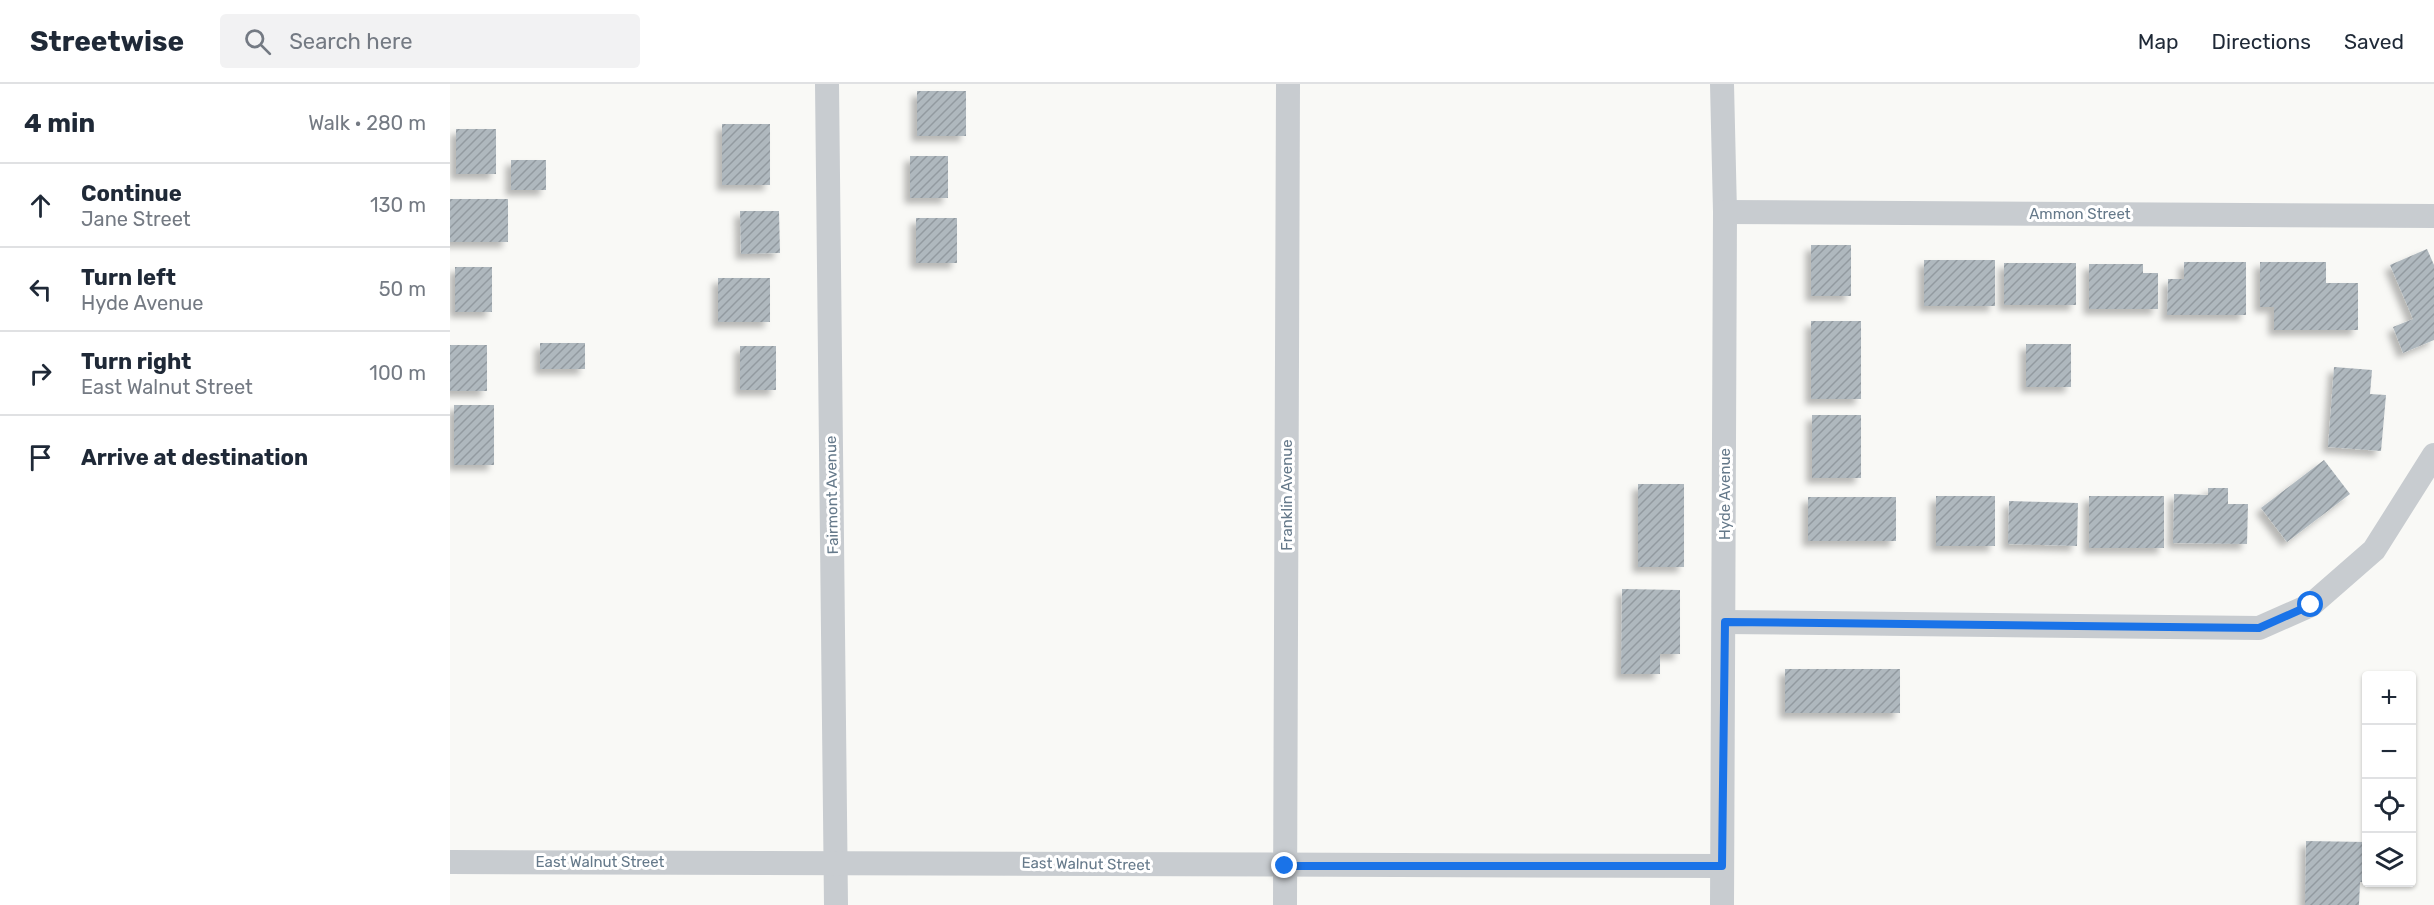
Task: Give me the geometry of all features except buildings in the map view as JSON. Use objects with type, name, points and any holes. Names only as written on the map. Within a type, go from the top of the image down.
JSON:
[{"type":"street","name":"Fairmont Avenue","points":[[826,84],[836,905]]},
{"type":"street","name":"Franklin Avenue","points":[[1285,905],[1288,84]]},
{"type":"street","name":"Hyde Avenue","points":[[1722,84],[1725,213],[1722,905]]},
{"type":"street","name":"Ammon Street","points":[[1725,213],[2434,216]]},
{"type":"street","points":[[1725,622],[2259,628],[2311,605],[2374,550],[2434,455]]},
{"type":"street","name":"East Walnut Street","points":[[450,862],[1722,866]]},
{"type":"route","points":[[1285,866],[1722,866],[1725,622],[2259,628],[2311,605]]}]
